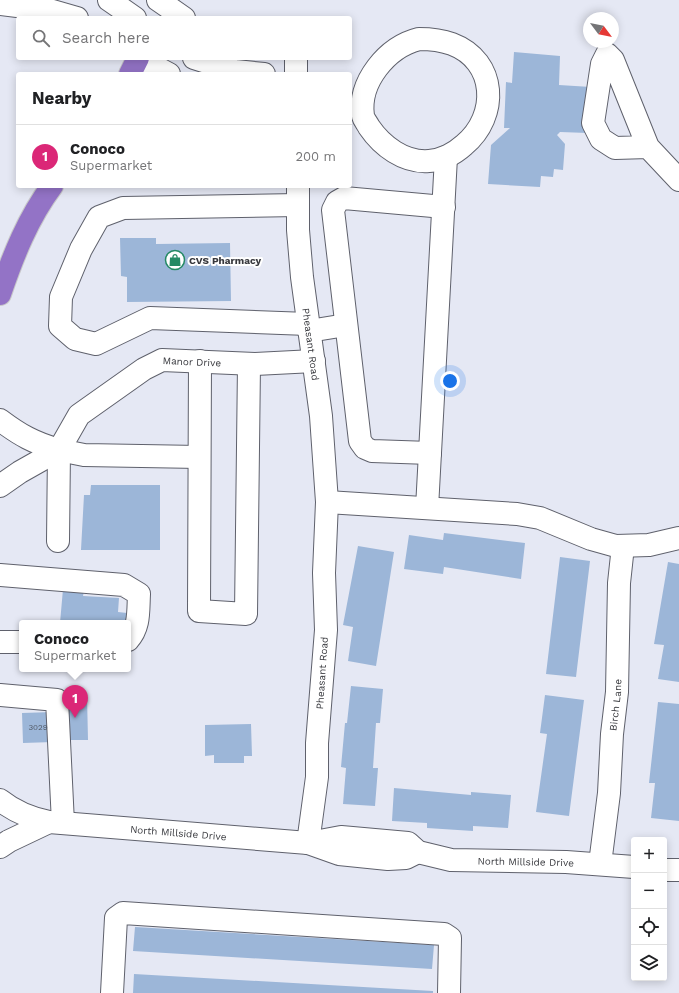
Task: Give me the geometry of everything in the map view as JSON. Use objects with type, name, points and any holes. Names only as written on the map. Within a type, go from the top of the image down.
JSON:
[{"type":"highway","points":[[131,72],[138,60]]},
{"type":"highway","points":[[0,294],[23,237],[35,212],[51,188]]},
{"type":"street","points":[[109,0],[132,16]]},
{"type":"street","points":[[158,0],[181,16]]},
{"type":"street","points":[[0,4],[49,10],[70,16]]},
{"type":"street","points":[[352,82],[367,79],[400,47],[419,40],[442,41],[453,44],[464,50],[473,58],[486,77],[489,108],[483,124],[473,138],[454,153],[446,157],[429,161],[419,161],[399,154],[381,142],[357,112],[373,74]]},
{"type":"street","points":[[143,60],[165,72]]},
{"type":"street","points":[[296,60],[296,72]]},
{"type":"street","points":[[197,62],[250,72]]},
{"type":"street","points":[[648,147],[679,180]]},
{"type":"street","points":[[427,508],[446,157]]},
{"type":"street","points":[[298,196],[122,208],[99,217],[80,249],[61,297],[60,326],[75,339],[96,344],[150,318],[308,327],[346,325]]},
{"type":"street","name":"Pheasant Road","points":[[298,196],[302,277],[321,416],[327,502],[324,573],[326,630],[317,742],[317,777],[308,843]]},
{"type":"street","points":[[430,453],[372,451],[365,448],[360,441],[333,210],[336,202],[344,198],[444,207]]},
{"type":"street","name":"Manor Drive","points":[[59,450],[79,415],[144,369],[162,360],[249,364],[314,361]]},
{"type":"street","points":[[200,361],[199,611],[246,614],[249,364]]},
{"type":"street","points":[[0,420],[19,435],[39,445],[84,455],[199,457]]},
{"type":"street","points":[[0,486],[20,472],[59,450]]},
{"type":"street","points":[[58,542],[59,450]]},
{"type":"street","points":[[327,502],[504,512],[554,522],[590,539],[623,546],[649,545],[679,538]]},
{"type":"street","name":"Birch Lane","points":[[600,864],[609,793],[612,734],[617,692],[619,583],[623,546]]},
{"type":"street","points":[[0,575],[124,585],[139,594],[138,618],[135,632],[131,637]]},
{"type":"street","points":[[0,642],[19,642]]},
{"type":"street","points":[[0,695],[57,700],[56,823]]},
{"type":"street","name":"North Millside Drive","points":[[0,800],[14,811],[36,820],[56,823],[308,843],[340,854],[388,859],[406,858],[418,852],[451,860],[499,860],[631,867]]},
{"type":"street","name":"North Millside Drive","points":[[0,847],[9,840],[56,823]]},
{"type":"street","points":[[667,870],[679,870]]},
{"type":"street","points":[[112,993],[116,918],[123,913],[444,934],[450,938],[449,993]]},
{"type":"building","points":[[514,52],[560,56],[559,85],[591,87],[588,133],[560,132],[557,135],[565,144],[563,170],[554,169],[553,177],[541,176],[540,187],[488,184],[491,145],[510,128],[504,128],[506,82],[512,83]]},
{"type":"building","name":"CVS Pharmacy","points":[[120,238],[156,238],[156,244],[230,243],[231,301],[127,302],[127,277],[121,276]]},
{"type":"building","points":[[91,485],[160,485],[160,550],[81,550],[84,495],[90,495]]},
{"type":"building","points":[[444,533],[525,543],[521,579],[444,567],[443,574],[404,569],[409,535],[443,540]]},
{"type":"building","points":[[358,546],[394,552],[376,666],[348,661],[353,627],[343,625]]},
{"type":"building","points":[[560,557],[590,561],[576,677],[546,674]]},
{"type":"building","points":[[668,562],[679,564],[679,682],[658,679],[664,645],[654,644]]},
{"type":"building","points":[[63,589],[84,591],[83,596],[119,598],[118,612],[127,613],[127,620],[60,620]]},
{"type":"building","points":[[351,686],[383,689],[380,723],[376,723],[373,768],[378,768],[375,806],[343,804],[346,768],[341,767],[345,723],[347,723]]},
{"type":"building","points":[[545,695],[584,700],[569,816],[536,812],[547,734],[540,733]]},
{"type":"building","points":[[63,696],[87,696],[88,740],[63,740]]},
{"type":"building","points":[[658,702],[679,704],[679,821],[651,818],[655,783],[649,783]]},
{"type":"building","points":[[53,712],[53,742],[23,743],[22,713]]},
{"type":"building","points":[[251,724],[252,756],[244,756],[244,763],[214,763],[214,755],[205,756],[205,725]]},
{"type":"building","points":[[394,788],[471,795],[471,792],[511,795],[508,828],[473,826],[473,831],[427,828],[427,823],[392,821]]},
{"type":"building","points":[[135,927],[434,945],[432,969],[133,951]]},
{"type":"building","points":[[134,974],[433,991],[433,993],[133,993]]},
{"type":"place","name":"CVS Pharmacy","points":[[175,260]]},
{"type":"place","name":"Conoco","points":[[75,718]]}]
